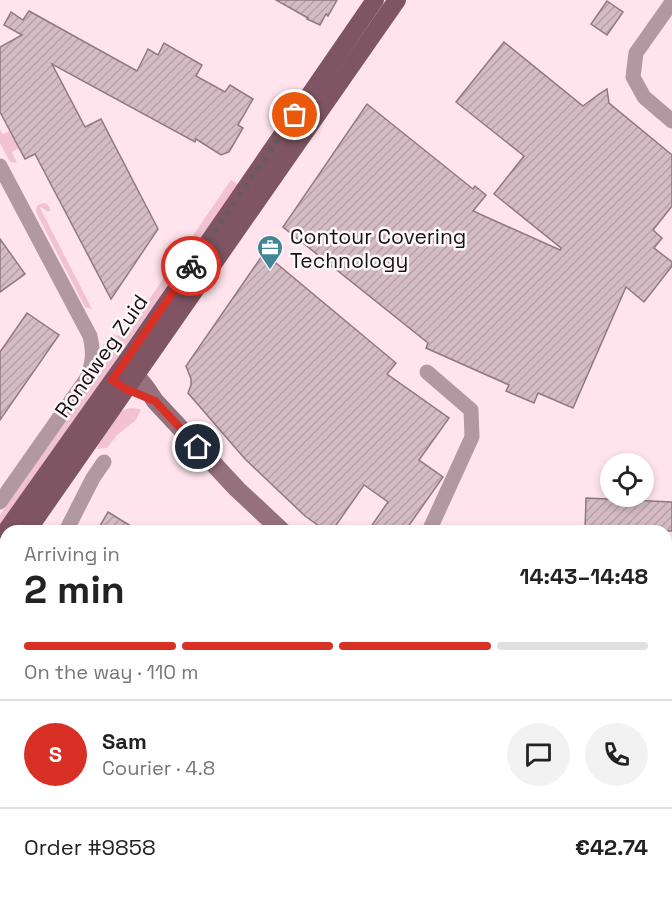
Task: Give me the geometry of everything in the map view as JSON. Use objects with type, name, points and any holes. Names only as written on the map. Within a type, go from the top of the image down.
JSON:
[{"type":"main road","name":"Rondweg Zuid","points":[[31,525],[124,378],[375,0]]},
{"type":"main road","name":"Rondweg Zuid","points":[[11,525],[124,378],[397,0]]},
{"type":"street","points":[[672,2],[636,53],[633,77],[644,98],[672,121]]},
{"type":"street","points":[[0,166],[90,336],[93,359],[87,378],[0,502]]},
{"type":"street","points":[[427,372],[471,410],[472,437],[432,525]]},
{"type":"street","points":[[124,378],[155,401],[237,489],[276,525]]},
{"type":"street","points":[[69,525],[93,478],[104,462]]},
{"type":"green space","points":[[0,130],[3,134],[10,131],[19,148],[12,152],[17,163],[10,162],[0,143]]},
{"type":"green space","points":[[231,180],[241,186],[5,525],[0,525],[0,515],[97,374],[103,345],[112,335],[124,336]]},
{"type":"green space","points":[[42,203],[47,204],[51,210],[48,212],[40,208],[92,309],[85,307],[36,212],[37,206]]},
{"type":"green space","points":[[130,408],[141,409],[136,420],[117,435],[107,448],[97,449],[112,418]]},
{"type":"building","points":[[276,0],[337,0],[320,25]]},
{"type":"building","points":[[607,1],[623,12],[607,35],[591,24]]},
{"type":"building","points":[[29,11],[137,71],[148,49],[158,55],[164,43],[202,65],[196,76],[225,92],[230,85],[253,99],[238,125],[243,128],[229,152],[221,155],[196,139],[195,142],[52,64],[85,127],[101,119],[158,229],[111,299],[35,154],[25,159],[0,112],[0,47],[22,35],[4,25],[11,12],[23,20]]},
{"type":"building","points":[[504,42],[583,106],[607,89],[609,103],[672,155],[672,206],[653,230],[662,238],[654,248],[672,262],[672,266],[644,302],[626,287],[573,408],[538,393],[534,403],[506,391],[509,385],[426,348],[428,343],[283,227],[367,104],[473,189],[475,186],[486,195],[473,211],[560,250],[561,248],[494,194],[524,156],[456,102]]},
{"type":"building","points":[[0,239],[25,274],[0,292]]},
{"type":"building","points":[[264,253],[396,363],[387,374],[449,418],[419,460],[443,477],[409,525],[372,525],[388,502],[364,485],[336,525],[318,525],[305,516],[245,459],[188,393],[191,379],[186,366]]},
{"type":"building","points":[[27,313],[59,335],[0,420],[0,352]]},
{"type":"building","points":[[586,498],[600,499],[600,507],[654,507],[654,501],[672,502],[672,525],[585,525]]},
{"type":"building","points":[[108,512],[129,525],[100,525]]},
{"type":"way so far","points":[[191,266],[295,115]]},
{"type":"place","name":"Contour Covering Technology","points":[[270,271]]},
{"type":"route","points":[[191,266],[112,380],[140,396],[155,401],[198,447]]}]
